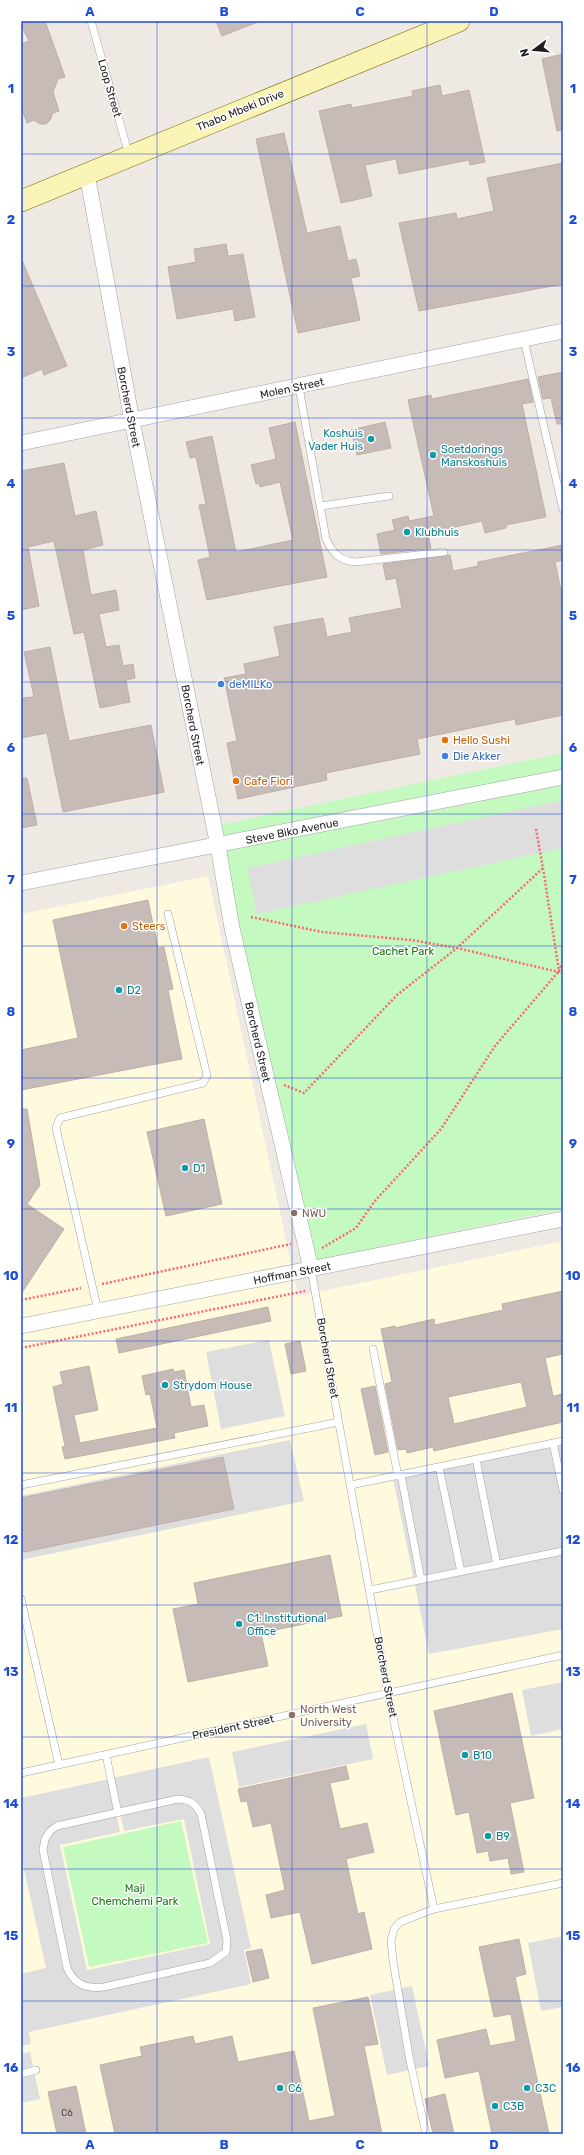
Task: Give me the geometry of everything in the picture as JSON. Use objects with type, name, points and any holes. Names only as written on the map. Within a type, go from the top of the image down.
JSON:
[{"type":"main road","name":"Thabo Mbeki Drive","points":[[21,201],[129,155],[459,21]]},
{"type":"street","name":"Borcherd Street","points":[[87,174],[132,420],[218,846],[232,928],[310,1263]]},
{"type":"street","name":"Molen Street","points":[[21,443],[299,387],[563,331]]},
{"type":"street","name":"Steve Biko Avenue","points":[[21,883],[218,846],[563,777]]},
{"type":"street","name":"Hoffman Street","points":[[21,1326],[98,1311],[310,1263],[563,1220]]},
{"type":"lane","name":"Loop Street","points":[[91,21],[129,155]]},
{"type":"lane","points":[[524,340],[563,509]]},
{"type":"lane","points":[[299,387],[326,539],[336,556],[345,561],[356,562],[444,552]]},
{"type":"lane","points":[[321,506],[389,496]]},
{"type":"lane","points":[[98,1311],[56,1128],[60,1118],[203,1083],[207,1075],[168,914]]},
{"type":"lane","name":"Borcherd Street","points":[[310,1263],[388,1694],[434,1909]]},
{"type":"lane","points":[[373,1349],[422,1580]]},
{"type":"lane","points":[[21,1485],[339,1422]]},
{"type":"lane","points":[[351,1486],[563,1441]]},
{"type":"lane","points":[[553,1443],[563,1490]]},
{"type":"lane","points":[[476,1459],[497,1566]]},
{"type":"lane","points":[[438,1467],[461,1572]]},
{"type":"lane","points":[[370,1590],[497,1566],[563,1551]]},
{"type":"lane","points":[[21,1599],[59,1765]]},
{"type":"lane","name":"President Street","points":[[21,1773],[563,1655]]},
{"type":"lane","points":[[106,1755],[118,1812]]},
{"type":"lane","points":[[178,1799],[189,1800],[196,1805],[201,1814],[227,1940],[226,1952],[210,1963],[104,1987],[91,1988],[79,1985],[71,1976],[68,1968],[43,1850],[45,1839],[50,1831],[57,1826],[118,1812],[178,1799]]},
{"type":"lane","points":[[426,2134],[403,2023],[391,1941],[394,1929],[400,1922],[434,1909],[563,1882]]},
{"type":"lane","points":[[21,2074],[36,2070]]},
{"type":"path","points":[[536,829],[559,971]]},
{"type":"path","points":[[266,1078],[304,1093],[397,995],[457,948],[542,868]]},
{"type":"path","points":[[251,917],[322,932],[411,940],[457,948],[563,973]]},
{"type":"path","points":[[310,1263],[356,1228],[374,1202],[441,1129],[495,1046],[559,971],[563,961]]},
{"type":"path","points":[[21,1300],[305,1242]]},
{"type":"path","points":[[21,1348],[315,1288]]},
{"type":"shaded area","points":[[563,800],[563,848],[257,914],[247,868]]},
{"type":"shaded area","name":"North West University","points":[[208,876],[298,1296],[563,1241],[563,2134],[21,2134],[21,914]]},
{"type":"shaded area","points":[[269,1340],[285,1416],[221,1429],[206,1352]]},
{"type":"shaded area","points":[[290,1440],[304,1501],[21,1560],[21,1496]]},
{"type":"shaded area","points":[[563,1444],[563,1629],[429,1654],[393,1478]]},
{"type":"shaded area","points":[[563,1682],[563,1729],[531,1736],[522,1690]]},
{"type":"shaded area","points":[[366,1724],[373,1759],[239,1787],[232,1752]]},
{"type":"shaded area","points":[[209,1757],[251,1948],[244,1950],[251,1984],[29,2032],[31,2044],[21,2046],[21,1974],[46,1968],[21,1856],[21,1798],[109,1779],[120,1832],[60,1845],[87,1970],[210,1944],[184,1819],[124,1831],[112,1778]]},
{"type":"shaded area","points":[[563,1936],[563,2007],[541,2011],[528,1943]]},
{"type":"shaded area","points":[[412,1986],[429,2066],[387,2075],[370,1995]]},
{"type":"shaded area","points":[[30,2052],[40,2099],[21,2103],[21,2054]]},
{"type":"green space","name":"Cachet Park","points":[[563,753],[563,1209],[305,1262],[213,826]]},
{"type":"green space","name":"Maji Chemchemi Park","points":[[181,1821],[208,1943],[89,1967],[63,1847]]},
{"type":"building","points":[[21,21],[45,21],[65,77],[58,79],[53,92],[59,111],[53,113],[50,120],[46,124],[40,124],[34,120],[27,123],[21,107],[21,44],[29,41],[21,25]]},
{"type":"building","points":[[216,21],[258,21],[258,22],[222,36]]},
{"type":"building","points":[[563,54],[563,130],[557,131],[542,59]]},
{"type":"building","points":[[440,85],[442,96],[469,90],[485,162],[470,165],[469,160],[399,174],[396,159],[365,165],[372,196],[341,203],[319,111],[351,104],[352,108],[413,96],[412,91]]},
{"type":"building","points":[[284,133],[307,233],[340,226],[348,261],[356,259],[360,276],[351,278],[360,320],[298,333],[256,139]]},
{"type":"building","points":[[563,163],[563,284],[419,311],[399,223],[456,213],[457,219],[494,211],[487,178]]},
{"type":"building","points":[[226,244],[228,256],[243,254],[255,317],[235,321],[233,309],[177,319],[168,267],[196,262],[194,249]]},
{"type":"building","points":[[21,258],[67,366],[44,375],[42,369],[21,378]]},
{"type":"building","points":[[563,372],[563,424],[557,424],[551,398],[543,399],[538,377]]},
{"type":"building","points":[[528,379],[533,402],[522,404],[546,517],[506,525],[506,528],[485,533],[482,521],[428,533],[431,548],[381,554],[377,534],[395,530],[392,520],[408,516],[409,521],[434,516],[408,400],[431,395],[432,399]]},
{"type":"building","points":[[295,422],[327,577],[207,600],[198,560],[210,557],[199,505],[206,504],[196,457],[190,458],[186,442],[212,436],[236,552],[293,540],[280,482],[260,487],[259,483],[256,484],[251,465],[276,459],[269,428]]},
{"type":"building","name":"Koshuis Vader Huis","points":[[385,422],[391,448],[357,455],[351,430]]},
{"type":"building","points":[[64,463],[75,516],[96,511],[103,545],[83,550],[91,595],[116,590],[119,610],[99,614],[106,647],[119,645],[123,666],[133,664],[135,678],[126,680],[130,702],[100,708],[84,632],[74,634],[54,541],[28,547],[39,606],[21,610],[21,471]]},
{"type":"building","points":[[563,545],[563,560],[555,562],[563,600],[563,715],[516,725],[515,719],[417,739],[420,754],[326,773],[327,780],[238,799],[227,743],[237,741],[224,678],[246,674],[244,664],[280,656],[274,627],[323,618],[327,637],[352,632],[349,618],[402,608],[396,578],[386,580],[383,564],[450,555],[453,571],[478,566],[478,562]]},
{"type":"building","points":[[50,647],[69,741],[151,725],[164,792],[63,812],[47,733],[21,738],[21,698],[34,697],[24,652]]},
{"type":"building","points":[[21,778],[27,778],[37,825],[21,828]]},
{"type":"building","name":"D2","points":[[148,900],[158,948],[164,947],[173,989],[168,990],[182,1059],[21,1090],[21,1050],[78,1038],[53,920]]},
{"type":"building","points":[[21,1109],[27,1109],[40,1185],[27,1204],[64,1229],[21,1294]]},
{"type":"building","name":"D1","points":[[204,1119],[222,1204],[166,1216],[147,1132]]},
{"type":"building","points":[[563,1291],[563,1354],[545,1358],[553,1396],[563,1394],[563,1422],[434,1451],[433,1447],[407,1453],[406,1449],[398,1450],[385,1384],[392,1382],[381,1329],[395,1326],[395,1328],[434,1319],[435,1325],[503,1310],[502,1304]],"holes":[[[521,1382],[527,1407],[454,1424],[448,1397]]]},
{"type":"building","points":[[268,1307],[271,1321],[119,1353],[116,1339]]},
{"type":"building","points":[[300,1341],[306,1371],[291,1374],[285,1344]]},
{"type":"building","points":[[89,1366],[98,1410],[74,1415],[80,1443],[157,1428],[150,1394],[146,1395],[142,1376],[173,1369],[174,1372],[184,1370],[191,1407],[204,1405],[208,1426],[174,1433],[175,1438],[65,1459],[62,1447],[65,1446],[53,1387],[63,1384],[60,1372]]},
{"type":"building","points":[[375,1386],[388,1452],[375,1455],[361,1389]]},
{"type":"building","points":[[223,1457],[234,1509],[24,1552],[21,1537],[21,1498]]},
{"type":"building","name":"C1: Institutional Office","points":[[330,1555],[342,1616],[261,1633],[268,1666],[188,1682],[173,1609],[198,1604],[194,1583]]},
{"type":"building","name":"B10","points":[[512,1693],[534,1798],[510,1803],[524,1872],[511,1874],[508,1858],[490,1861],[488,1851],[477,1853],[469,1812],[456,1815],[434,1711]]},
{"type":"building","points":[[346,1766],[349,1779],[330,1783],[340,1829],[367,1823],[374,1852],[346,1859],[358,1914],[364,1912],[372,1949],[312,1964],[300,1912],[271,1918],[266,1895],[285,1890],[271,1823],[253,1827],[247,1801],[241,1802],[238,1789]]},
{"type":"building","points":[[519,1939],[526,1974],[515,1977],[549,2134],[492,2134],[479,2071],[445,2078],[437,2040],[486,2029],[490,2046],[516,2041],[511,2014],[494,2017],[479,1947]]},
{"type":"building","points":[[262,1949],[269,1978],[253,1982],[246,1952]]},
{"type":"building","points":[[368,1997],[378,2044],[364,2046],[382,2134],[115,2134],[100,2065],[142,2056],[140,2047],[193,2036],[195,2044],[232,2036],[238,2062],[294,2051],[309,2121],[335,2116],[313,2008]]},
{"type":"building","points":[[76,2086],[86,2134],[57,2134],[48,2092]]},
{"type":"building","points":[[445,2094],[454,2134],[433,2134],[425,2099]]},
{"type":"place","name":"Koshuis Vader Huis","points":[[371,439]]},
{"type":"place","name":"Soetdorings Manskoshuis","points":[[433,455]]},
{"type":"place","name":"Klubhuis","points":[[407,532]]},
{"type":"place","name":"deMILKo","points":[[221,684]]},
{"type":"place","name":"Hello Sushi","points":[[445,740]]},
{"type":"place","name":"Die Akker","points":[[445,756]]},
{"type":"place","name":"Cafe Fiori","points":[[236,781]]},
{"type":"place","name":"Steers","points":[[124,926]]},
{"type":"place","name":"D2","points":[[119,990]]},
{"type":"place","name":"D1","points":[[185,1168]]},
{"type":"place","name":"NWU","points":[[294,1213]]},
{"type":"place","name":"Strydom House","points":[[165,1385]]},
{"type":"place","name":"C1: Institutional Office","points":[[239,1624]]},
{"type":"place","name":"North West University","points":[[292,1715]]},
{"type":"place","name":"B10","points":[[465,1755]]},
{"type":"place","name":"B9","points":[[488,1836]]},
{"type":"place","name":"C6","points":[[280,2088]]},
{"type":"place","name":"C3C","points":[[527,2088]]},
{"type":"place","name":"C3B","points":[[495,2106]]}]
